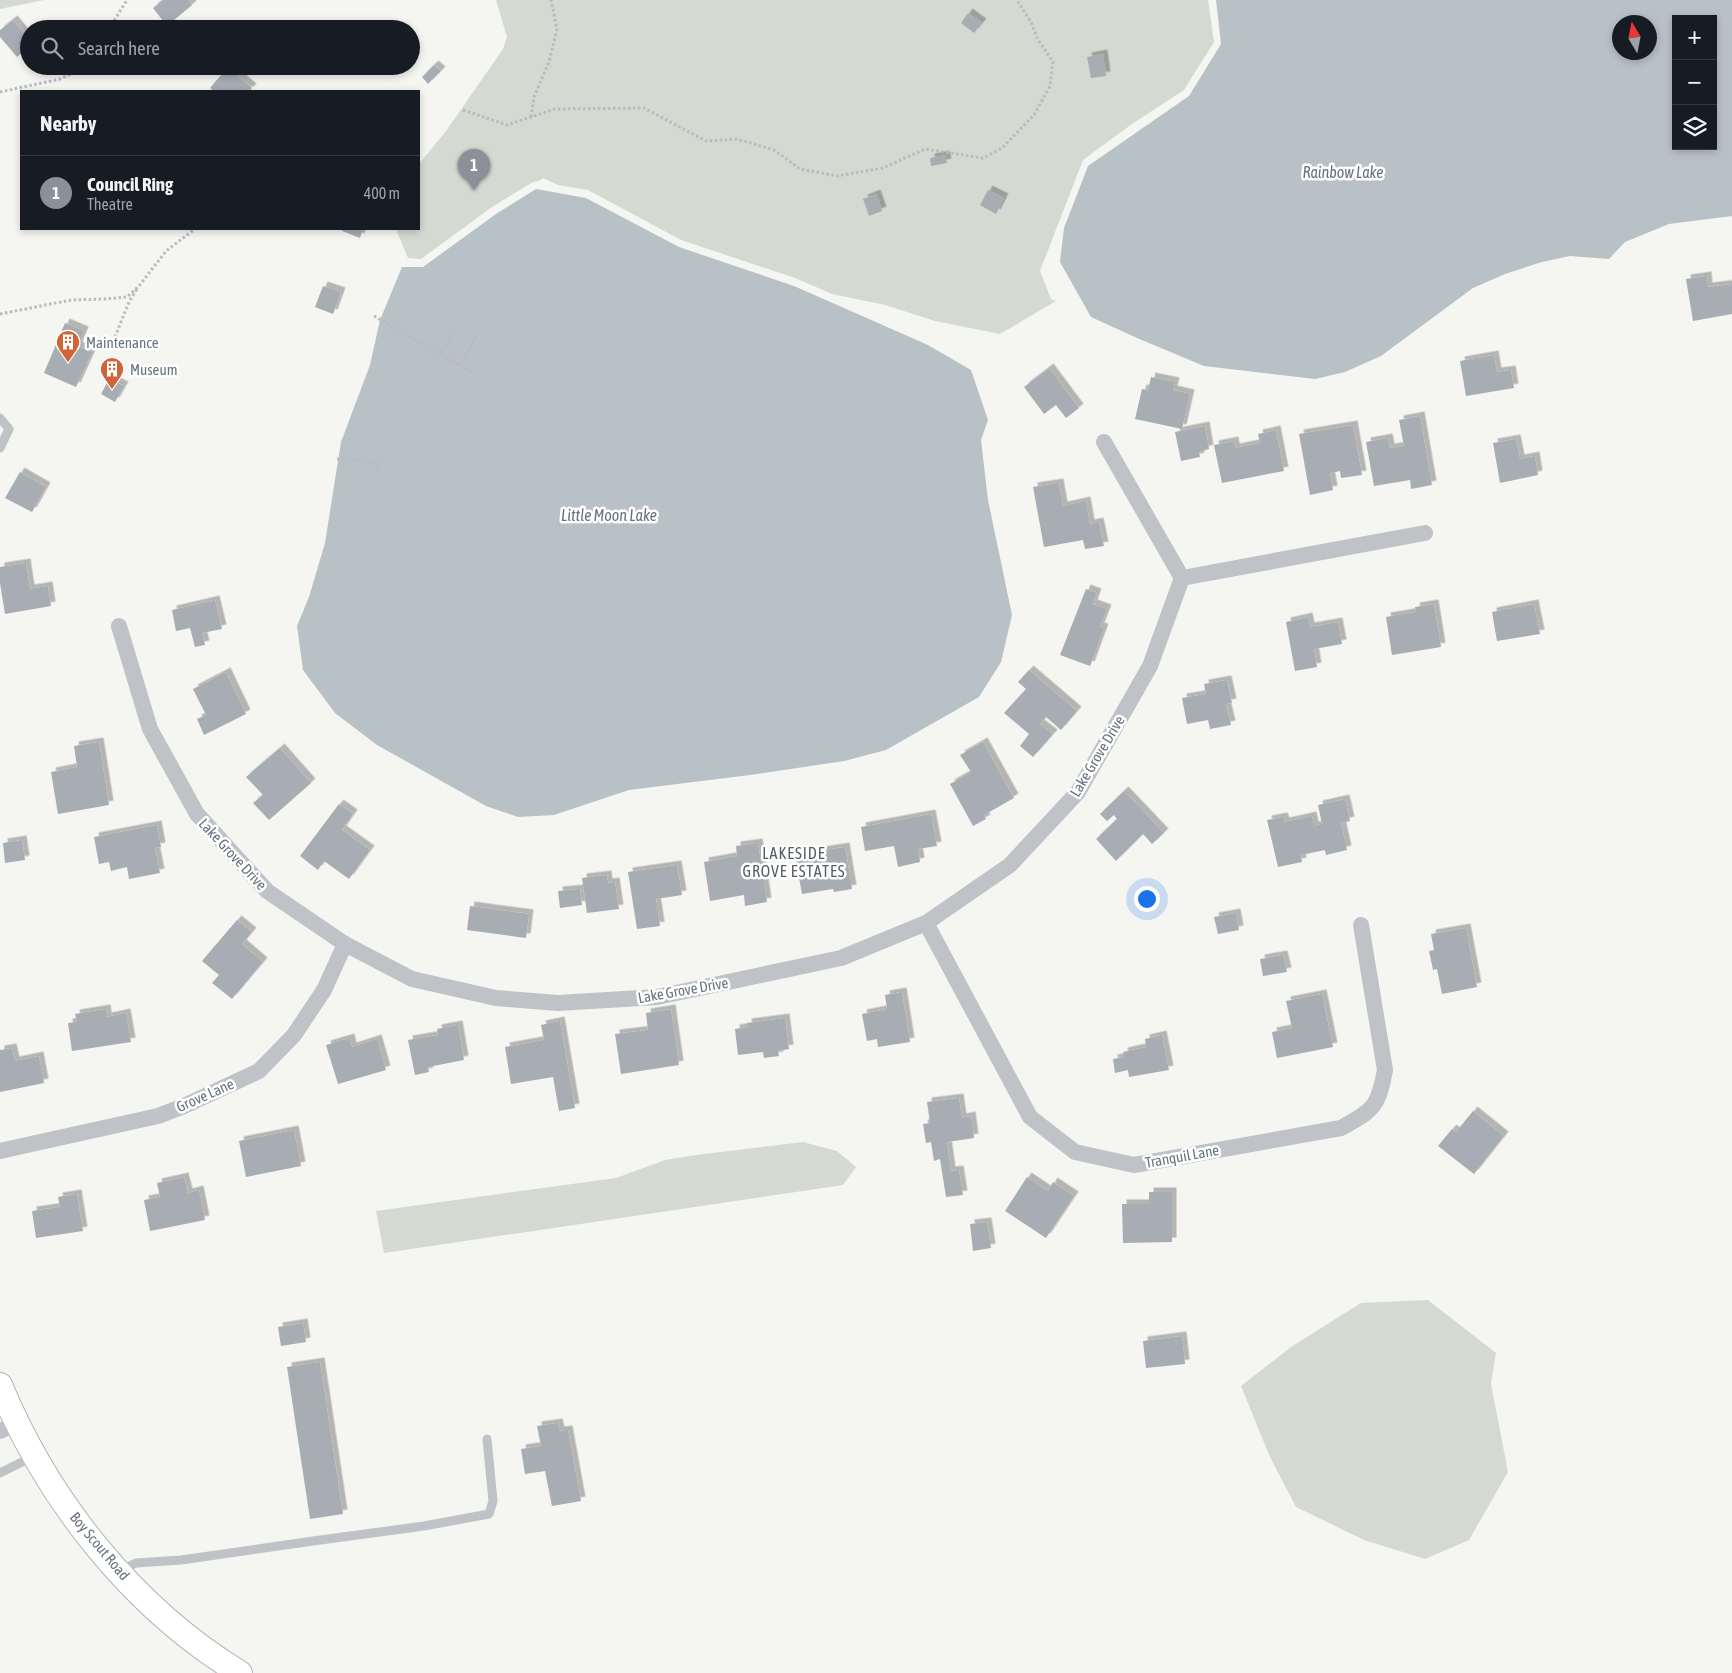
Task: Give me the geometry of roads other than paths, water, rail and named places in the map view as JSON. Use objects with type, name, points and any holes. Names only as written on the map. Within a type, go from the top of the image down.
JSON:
[{"type":"street","points":[[1104,442],[1182,578],[1425,533]]},
{"type":"street","name":"Lake Grove Drive","points":[[119,626],[150,729],[197,814],[267,891],[345,944],[412,979],[496,998],[558,1003],[657,997],[841,958],[926,923],[1010,865],[1078,792],[1150,666],[1182,578]]},
{"type":"street","name":"Tranquil Lane","points":[[926,923],[1030,1117],[1076,1152],[1134,1165],[1342,1128],[1369,1113],[1381,1094],[1385,1070],[1361,924]]},
{"type":"street","name":"Grove Lane","points":[[0,1151],[158,1116],[184,1106],[258,1071],[294,1035],[324,990],[345,944]]},
{"type":"street","name":"Boy Scout Road","points":[[0,1385],[8,1427],[35,1456],[72,1514],[118,1571],[188,1636],[240,1673]]},
{"type":"lane","points":[[0,418],[9,429],[0,448]]},
{"type":"lane","points":[[118,1571],[136,1563],[181,1560],[424,1526],[489,1514],[493,1501],[487,1439]]},
{"type":"lane","points":[[0,1473],[35,1456]]},
{"type":"water","name":"Rainbow Lake","points":[[1216,0],[1732,0],[1732,216],[1669,224],[1625,242],[1609,259],[1570,256],[1542,262],[1505,274],[1473,288],[1381,356],[1345,372],[1315,379],[1204,366],[1091,317],[1060,262],[1064,228],[1088,166],[1189,96],[1221,44]]},
{"type":"water","name":"Little Moon Lake","points":[[536,189],[586,198],[679,247],[794,286],[928,345],[971,370],[988,420],[981,440],[988,500],[1012,615],[1001,662],[979,697],[886,750],[844,761],[629,790],[554,815],[518,817],[486,806],[377,745],[335,713],[303,670],[297,626],[309,597],[325,543],[341,442],[370,365],[380,320],[402,267],[423,267],[496,214]]},
{"type":"place","name":"Council Ring","points":[[474,190]]},
{"type":"place","name":"Maintenance","points":[[68,363]]},
{"type":"place","name":"Museum","points":[[112,390]]},
{"type":"district","name":"LAKESIDE GROVE ESTATES","points":[[794,862]]}]
